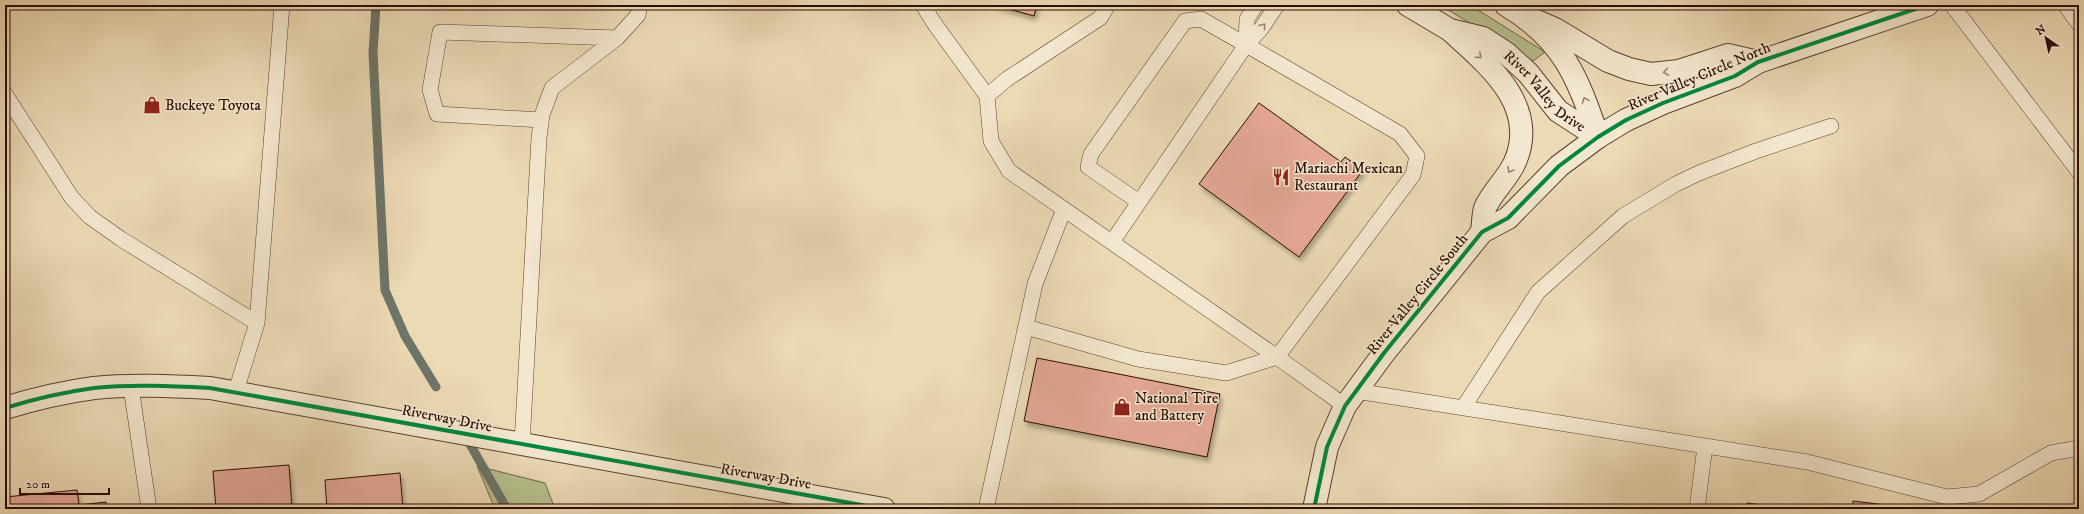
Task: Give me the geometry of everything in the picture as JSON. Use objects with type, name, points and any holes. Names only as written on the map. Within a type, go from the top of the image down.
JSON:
[{"type":"street","name":"River Valley Drive","points":[[1408,5],[1450,30],[1483,38],[1506,53],[1528,73],[1558,111],[1598,137]]},
{"type":"street","name":"River Valley Circle North","points":[[1598,137],[1626,120],[1735,76],[1758,62],[1927,5]]},
{"type":"street","name":"River Valley Drive","points":[[1514,10],[1546,35],[1564,56],[1584,98],[1598,137]]},
{"type":"street","name":"River Valley Circle North","points":[[1514,10],[1555,29],[1608,61],[1629,69],[1650,74],[1678,71],[1728,56],[1758,62]]},
{"type":"street","name":"River Valley Circle South","points":[[1450,30],[1492,68],[1510,92],[1520,117],[1521,139],[1516,162],[1485,208],[1482,232]]},
{"type":"street","name":"River Valley Circle South","points":[[1314,509],[1327,447],[1350,399],[1384,353],[1482,232],[1508,218],[1559,166],[1598,137]]},
{"type":"street","name":"Riverway Drive","points":[[5,408],[34,399],[94,388],[179,386],[236,391],[884,509]]},
{"type":"lane","points":[[236,391],[257,323],[282,5]]},
{"type":"lane","points":[[522,444],[538,138],[541,120],[552,88],[617,38],[638,15],[640,5]]},
{"type":"lane","points":[[923,5],[934,23],[987,96],[991,141],[1009,171],[1277,357],[1350,399],[1463,408],[1807,462],[1947,497],[1979,494],[2051,453],[2079,448]]},
{"type":"lane","points":[[987,96],[1007,79],[1100,18],[1108,5]]},
{"type":"lane","points":[[1246,45],[1247,19],[1256,5]]},
{"type":"lane","points":[[1112,242],[1246,45],[1261,29],[1277,5]]},
{"type":"lane","points":[[1952,5],[2079,172]]},
{"type":"lane","points":[[2066,5],[2079,24]]},
{"type":"lane","points":[[1026,327],[1138,360],[1226,373],[1277,357],[1413,175],[1417,156],[1400,134],[1201,18],[1185,21],[1092,154],[1088,167],[1139,202]]},
{"type":"lane","points":[[541,120],[437,114],[430,90],[440,32],[617,38]]},
{"type":"lane","points":[[5,94],[72,198],[90,217],[121,239],[257,323]]},
{"type":"lane","points":[[1463,408],[1538,292],[1623,216],[1676,184],[1699,173],[1756,151],[1831,126]]},
{"type":"lane","points":[[986,509],[1035,284],[1064,209]]},
{"type":"lane","points":[[131,387],[149,509]]},
{"type":"lane","points":[[1697,509],[1706,446]]},
{"type":"green space","points":[[1440,5],[1470,5],[1545,52],[1533,61]]},
{"type":"green space","points":[[477,466],[545,483],[555,509],[495,509]]},
{"type":"building","points":[[994,5],[1037,5],[1034,16]]},
{"type":"building","name":"Mariachi Mexican Restaurant","points":[[1259,103],[1341,162],[1345,157],[1363,170],[1299,257],[1199,184]]},
{"type":"building","name":"National Tire and Battery","points":[[1037,358],[1220,394],[1207,457],[1024,421]]},
{"type":"building","points":[[289,465],[292,509],[216,509],[213,471]]},
{"type":"building","points":[[400,473],[403,509],[327,509],[325,480]]},
{"type":"building","points":[[77,490],[79,505],[106,502],[107,509],[5,509],[5,497]]},
{"type":"building","points":[[1853,501],[1894,506],[1894,509],[1852,509]]},
{"type":"building","points":[[1747,503],[1793,509],[1746,509]]},
{"type":"waterway","points":[[376,5],[373,53],[385,290],[405,336],[436,387]]},
{"type":"waterway","points":[[467,439],[507,509]]},
{"type":"cycle path","points":[[1314,509],[1327,447],[1345,406],[1384,353],[1482,232],[1508,218],[1559,166],[1598,137],[1626,120],[1663,103],[1735,76],[1758,62],[1927,5]]},
{"type":"cycle path","points":[[5,408],[49,396],[94,388],[137,386],[210,388],[884,509]]},
{"type":"place","name":"Buckeye Toyota","points":[[152,105]]},
{"type":"place","name":"Mariachi Mexican Restaurant","points":[[1281,177]]},
{"type":"place","name":"National Tire and Battery","points":[[1122,407]]}]
